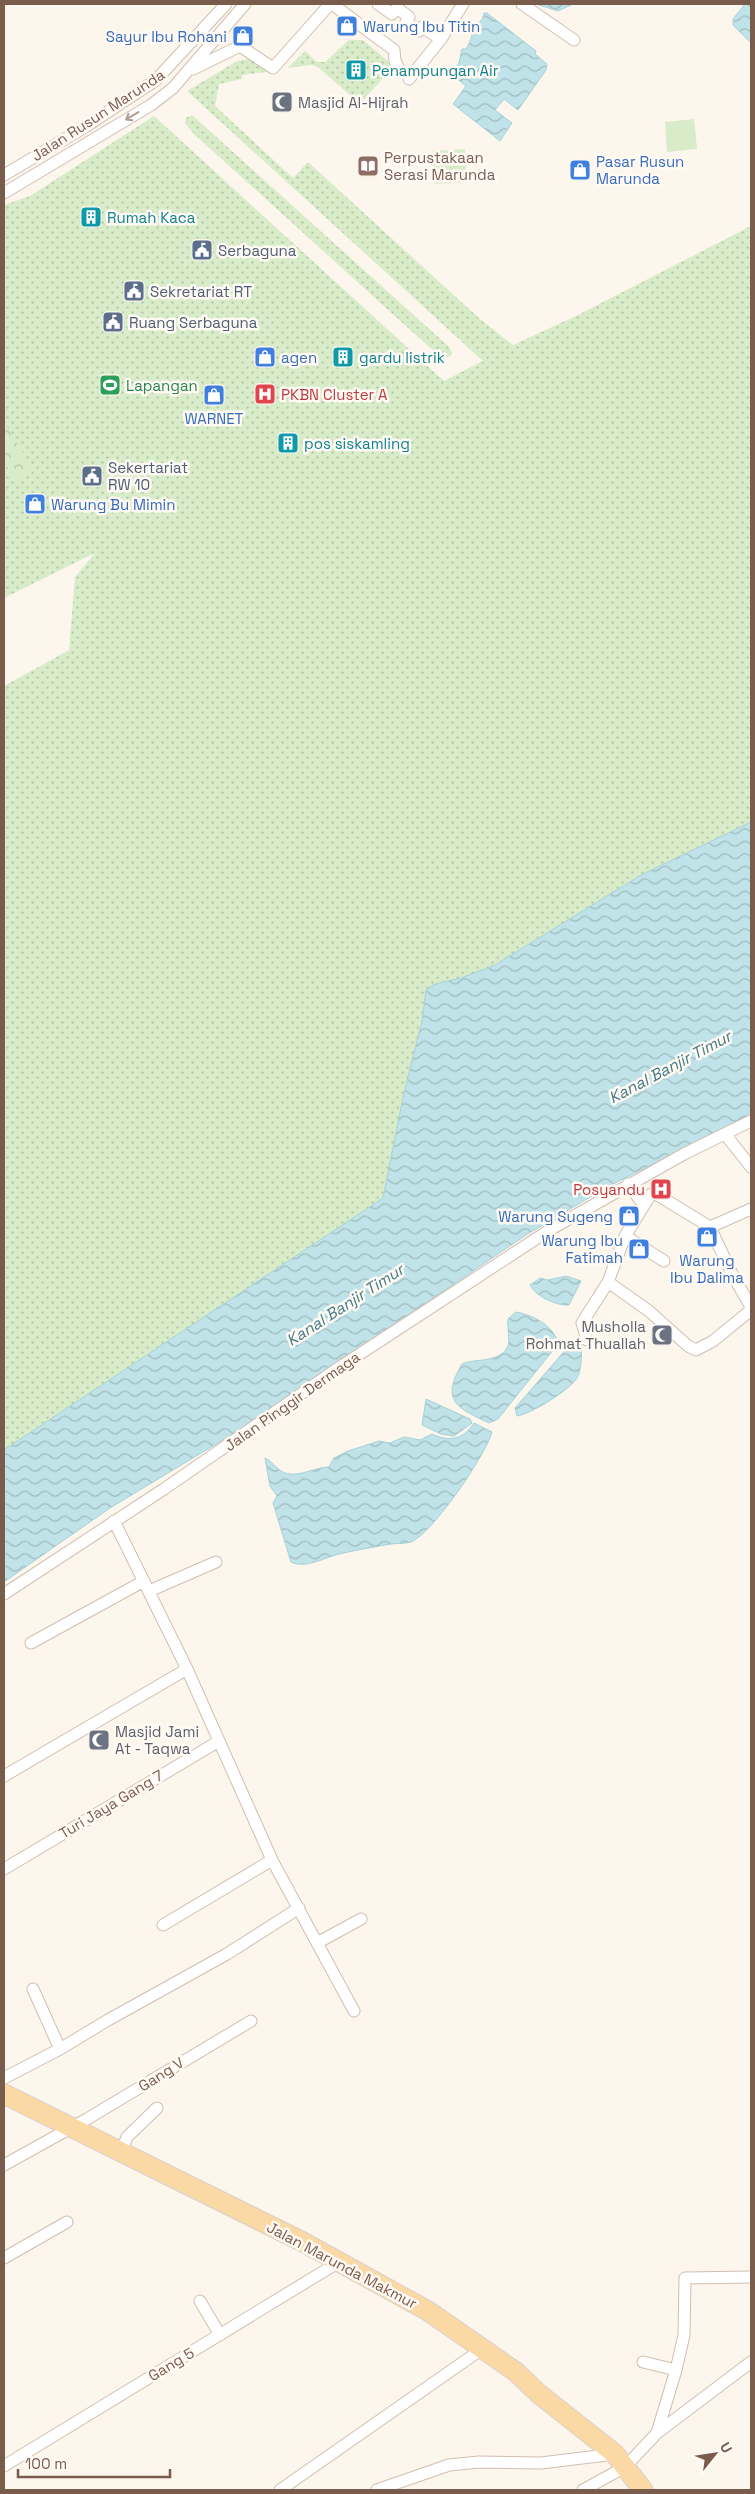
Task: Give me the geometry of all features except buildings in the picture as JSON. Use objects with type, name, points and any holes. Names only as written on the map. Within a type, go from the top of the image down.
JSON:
[{"type":"main road","name":"Jalan Marunda Makmur","points":[[4,2094],[304,2242],[428,2311],[516,2372],[539,2394],[620,2460],[643,2490]]},
{"type":"street","name":"Jalan Rusun Marunda","points":[[4,175],[85,127],[156,80],[226,4]]},
{"type":"street","name":"Jalan Rusun Marunda","points":[[4,193],[151,105],[173,88],[245,4]]},
{"type":"street","points":[[187,72],[240,46],[273,68],[331,4],[394,50],[394,61],[400,71]]},
{"type":"street","points":[[378,4],[392,14],[399,6],[409,17],[406,22],[419,31],[422,27],[441,39]]},
{"type":"street","points":[[409,79],[441,39],[463,4]]},
{"type":"street","points":[[522,4],[574,40]]},
{"type":"street","name":"Jalan Pinggir Dermaga","points":[[4,1594],[164,1489],[340,1367],[582,1210],[724,1134],[751,1122]]},
{"type":"street","points":[[724,1134],[751,1167]]},
{"type":"street","points":[[628,1184],[643,1204]]},
{"type":"street","points":[[587,1340],[582,1323],[608,1282],[625,1236],[649,1195],[656,1194],[710,1227],[732,1274],[751,1308],[713,1341],[696,1350],[688,1346],[650,1311],[608,1282]]},
{"type":"street","points":[[710,1227],[751,1209]]},
{"type":"street","points":[[625,1236],[664,1261]]},
{"type":"street","points":[[114,1521],[186,1669],[272,1860],[354,2011]]},
{"type":"street","points":[[31,1643],[146,1586],[216,1562]]},
{"type":"street","points":[[4,1776],[186,1669]]},
{"type":"street","name":"Turi Jaya Gang 7","points":[[4,1869],[219,1741]]},
{"type":"street","points":[[163,1925],[272,1860]]},
{"type":"street","points":[[4,2078],[60,2049],[227,1954],[299,1908]]},
{"type":"street","points":[[317,1943],[361,1919]]},
{"type":"street","points":[[33,1989],[60,2049]]},
{"type":"street","name":"Gang V","points":[[4,2165],[71,2128],[251,2021]]},
{"type":"street","points":[[121,2152],[127,2138],[157,2108]]},
{"type":"street","points":[[4,2258],[67,2222]]},
{"type":"street","name":"Gang 5","points":[[4,2466],[339,2262]]},
{"type":"street","points":[[657,2433],[676,2370],[684,2335],[685,2278],[751,2277]]},
{"type":"street","points":[[200,2301],[220,2335]]},
{"type":"street","points":[[280,2490],[482,2349]]},
{"type":"street","points":[[643,2362],[676,2370]]},
{"type":"street","points":[[583,2490],[620,2460],[751,2363]]},
{"type":"street","points":[[382,2489],[449,2465],[479,2462],[541,2463],[620,2460]]},
{"type":"green space","points":[[349,40],[363,40],[394,66],[360,104],[318,67],[311,65],[288,68],[305,51],[317,62],[325,62]]},
{"type":"green space","points":[[252,58],[273,71],[242,75],[242,79],[219,84],[215,106],[293,178],[308,162],[480,319],[513,345],[576,316],[751,226],[751,830],[392,1199],[4,1458],[4,686],[69,650],[75,577],[95,553],[4,598],[4,205],[30,196],[154,116],[444,381],[483,361],[187,91],[237,61]]},
{"type":"green space","points":[[192,115],[448,346],[452,352],[451,356],[442,358],[428,346],[194,134],[185,123],[186,118]]},
{"type":"green space","points":[[694,119],[697,149],[667,152],[665,122]]},
{"type":"green space","points":[[465,149],[467,182],[435,184],[433,151]]},
{"type":"green space","points":[[4,422],[34,471],[17,482],[4,461]]},
{"type":"water","points":[[536,4],[573,4],[558,11]]},
{"type":"water","points":[[745,4],[751,4],[751,43],[733,25],[733,19]]},
{"type":"water","points":[[484,13],[487,13],[536,51],[535,54],[547,64],[546,70],[518,110],[504,99],[495,110],[512,123],[500,141],[453,104],[466,86],[450,73],[459,63],[462,49],[466,49],[468,46],[476,26],[483,18]]},
{"type":"water","name":"Kanal Banjir Timur","points":[[751,822],[751,1115],[607,1187],[526,1235],[236,1432],[110,1508],[4,1582],[4,1450],[383,1198],[404,1093],[422,1021],[426,990],[435,984],[461,978],[495,965],[641,875]]},
{"type":"water","points":[[566,1276],[581,1281],[569,1305],[547,1300],[530,1285],[540,1278],[548,1280]]},
{"type":"water","points":[[516,1312],[542,1322],[553,1332],[558,1344],[498,1419],[489,1423],[468,1413],[455,1402],[452,1395],[452,1387],[462,1364],[493,1358],[504,1352],[509,1344],[508,1319]]},
{"type":"water","points":[[575,1339],[581,1342],[581,1365],[577,1378],[567,1389],[550,1401],[517,1416],[515,1408]]},
{"type":"water","points":[[426,1399],[470,1419],[472,1423],[454,1436],[441,1434],[422,1425]]},
{"type":"water","points":[[474,1423],[492,1432],[488,1443],[457,1493],[432,1525],[420,1536],[409,1543],[391,1544],[352,1551],[308,1564],[291,1562],[273,1503],[277,1496],[270,1486],[265,1458],[281,1471],[298,1474],[329,1467],[334,1458],[348,1451],[379,1441],[390,1443],[404,1437],[420,1440],[432,1434],[450,1439],[465,1433]]},
{"type":"place","name":"Warung Ibu Titin","points":[[347,26]]},
{"type":"place","name":"Sayur Ibu Rohani","points":[[243,36]]},
{"type":"place","name":"Penampungan Air","points":[[356,70]]},
{"type":"place","name":"Masjid Al-Hijrah","points":[[282,102]]},
{"type":"place","name":"Perpustakaan Serasi Marunda","points":[[368,166]]},
{"type":"place","name":"Pasar Rusun Marunda","points":[[580,170]]},
{"type":"place","name":"Rumah Kaca","points":[[91,217]]},
{"type":"place","name":"Serbaguna","points":[[202,250]]},
{"type":"place","name":"Sekretariat RT","points":[[134,291]]},
{"type":"place","name":"Ruang Serbaguna","points":[[113,322]]},
{"type":"place","name":"agen","points":[[265,357]]},
{"type":"place","name":"gardu listrik","points":[[343,357]]},
{"type":"place","name":"Lapangan","points":[[110,385]]},
{"type":"place","name":"PKBN Cluster A","points":[[265,394]]},
{"type":"place","name":"WARNET","points":[[214,395]]},
{"type":"place","name":"pos siskamling","points":[[288,443]]},
{"type":"place","name":"Sekertariat RW 10","points":[[92,476]]},
{"type":"place","name":"Warung Bu Mimin","points":[[35,504]]},
{"type":"place","name":"Posyandu","points":[[661,1189]]},
{"type":"place","name":"Warung Sugeng","points":[[629,1216]]},
{"type":"place","name":"Warung Ibu Dalima","points":[[707,1237]]},
{"type":"place","name":"Warung Ibu Fatimah","points":[[639,1249]]},
{"type":"place","name":"Musholla Rohmat Thuallah","points":[[662,1335]]},
{"type":"place","name":"Masjid Jami At - Taqwa","points":[[99,1740]]}]
